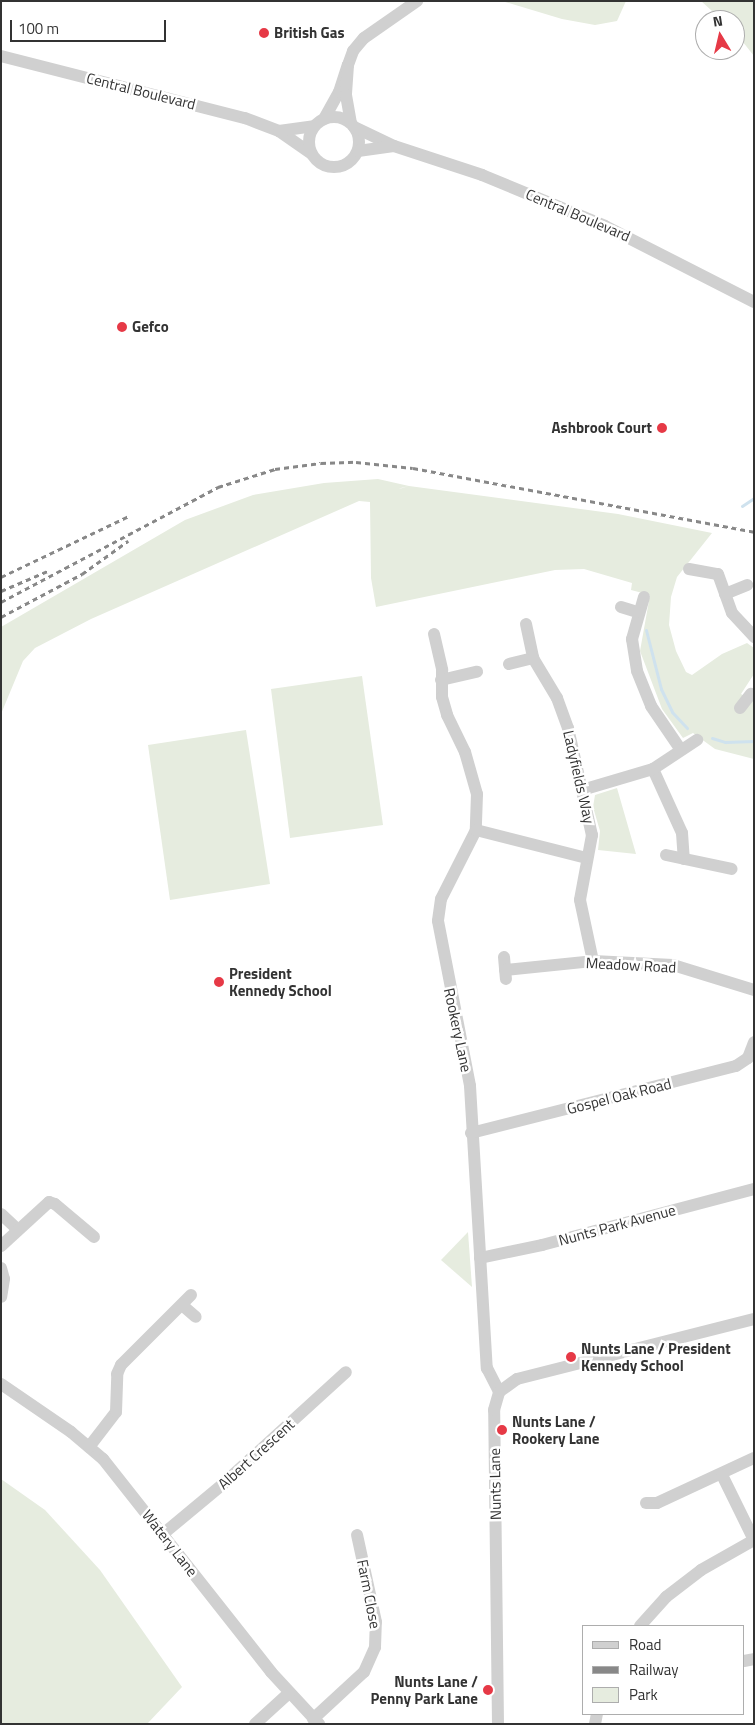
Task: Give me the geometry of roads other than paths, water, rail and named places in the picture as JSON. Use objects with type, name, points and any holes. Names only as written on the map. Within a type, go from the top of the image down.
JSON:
[{"type":"street","points":[[348,66],[346,95],[353,125],[360,140],[358,151],[345,165],[332,168],[319,163],[311,153],[309,138],[339,92],[353,51],[364,38],[417,1]]},
{"type":"street","name":"Central Boulevard","points":[[1,56],[245,118],[279,131],[311,153]]},
{"type":"street","points":[[319,122],[337,117],[353,125]]},
{"type":"street","name":"Central Boulevard","points":[[279,131],[319,122]]},
{"type":"street","name":"Central Boulevard","points":[[353,125],[394,146],[482,175],[606,226],[754,302]]},
{"type":"street","name":"Central Boulevard","points":[[358,151],[394,146]]},
{"type":"street","points":[[689,569],[718,574],[732,613],[754,637]]},
{"type":"street","points":[[726,594],[747,585]]},
{"type":"street","points":[[644,597],[637,612],[632,639],[637,671],[651,706],[681,750]]},
{"type":"street","points":[[621,607],[637,612]]},
{"type":"street","name":"Ladyfields Way","points":[[526,624],[533,658],[557,698],[568,728],[592,835],[580,900],[593,961]]},
{"type":"street","name":"Rookery Lane","points":[[434,634],[442,670],[441,680],[447,715],[473,772],[476,830],[441,899],[438,922],[470,1086],[471,1133],[487,1368],[499,1392]]},
{"type":"street","points":[[509,664],[533,658]]},
{"type":"street","points":[[441,680],[477,672]]},
{"type":"street","points":[[740,708],[753,693]]},
{"type":"street","points":[[582,790],[653,769],[696,741]]},
{"type":"street","points":[[653,769],[682,833],[684,858]]},
{"type":"street","points":[[476,830],[587,858]]},
{"type":"street","points":[[666,855],[732,869]]},
{"type":"street","name":"Meadow Road","points":[[505,969],[593,961],[673,965],[754,990]]},
{"type":"street","name":"Gospel Oak Road","points":[[471,1133],[736,1066],[748,1058],[754,1042]]},
{"type":"street","name":"Nunts Park Avenue","points":[[480,1258],[542,1245],[754,1189]]},
{"type":"street","points":[[1,1246],[46,1204],[52,1202],[94,1237]]},
{"type":"street","points":[[1,1214],[18,1230]]},
{"type":"street","points":[[1,1268],[4,1279],[1,1297]]},
{"type":"street","points":[[89,1447],[116,1412],[117,1374],[121,1365],[191,1295]]},
{"type":"street","points":[[182,1305],[196,1317]]},
{"type":"street","points":[[499,1392],[517,1379],[754,1319]]},
{"type":"street","name":"Albert Crescent","points":[[163,1534],[223,1484],[346,1372]]},
{"type":"street","name":"Watery Lane","points":[[1,1384],[89,1447],[163,1534],[289,1693],[316,1721]]},
{"type":"street","name":"Nunts Lane","points":[[498,1724],[494,1410],[499,1392]]},
{"type":"street","points":[[646,1503],[657,1503],[722,1475],[754,1458]]},
{"type":"street","points":[[641,1625],[666,1598],[695,1574],[754,1540],[722,1475]]},
{"type":"street","name":"Farm Close","points":[[316,1721],[364,1672],[377,1640],[376,1622],[357,1535]]},
{"type":"street","points":[[255,1724],[289,1693]]},
{"type":"waterway","points":[[742,506],[754,498]]},
{"type":"waterway","points":[[646,630],[661,689],[672,712],[687,728]]},
{"type":"waterway","points":[[712,738],[725,742],[754,741]]},
{"type":"railway","points":[[1,602],[218,487],[275,469],[321,463],[356,462],[413,468],[754,532]]},
{"type":"railway","points":[[1,577],[129,516]]},
{"type":"railway","points":[[1,617],[82,574],[128,541]]},
{"type":"railway","points":[[1,591],[50,570]]},
{"type":"place","name":"British Gas","points":[[264,33]]},
{"type":"place","name":"Gefco","points":[[122,327]]},
{"type":"place","name":"Ashbrook Court","points":[[662,428]]},
{"type":"place","name":"President Kennedy School","points":[[219,982]]},
{"type":"place","name":"Nunts Lane / President Kennedy School","points":[[571,1357]]},
{"type":"place","name":"Nunts Lane / Rookery Lane","points":[[502,1430]]},
{"type":"place","name":"Nunts Lane / Penny Park Lane","points":[[488,1690]]}]
